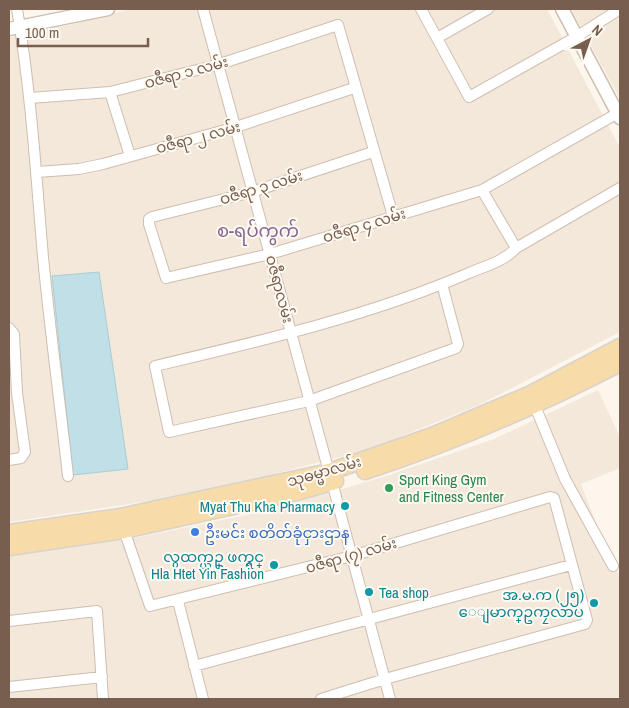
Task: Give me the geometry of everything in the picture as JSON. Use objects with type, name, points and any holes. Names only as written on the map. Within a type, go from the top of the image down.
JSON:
[{"type":"main road","name":"သုဓမ္မာလမ်း","points":[[9,533],[120,517],[330,477],[432,449],[535,406],[594,369],[619,356]]},
{"type":"main road","name":"သုဓမ္မာလမ်း","points":[[9,547],[124,530],[293,493],[594,369]]},
{"type":"street","points":[[17,9],[14,28],[30,98],[38,172],[43,257],[68,476]]},
{"type":"street","points":[[14,28],[108,9]]},
{"type":"street","name":"ဝဇီရာလမ်း","points":[[203,9],[390,699]]},
{"type":"street","points":[[421,9],[469,97],[576,37],[620,9]]},
{"type":"street","points":[[437,38],[488,9]]},
{"type":"street","points":[[562,9],[619,116]]},
{"type":"street","name":"ဝဇီရာ ၁ လမ်း","points":[[30,98],[110,92],[217,65],[338,25],[354,88]]},
{"type":"street","points":[[354,88],[393,216]]},
{"type":"street","name":"ဝဇီရာ ၂ လမ်း","points":[[38,172],[79,169],[130,156],[236,127],[354,88]]},
{"type":"street","points":[[110,92],[130,156]]},
{"type":"street","name":"ဝဇီရာ ၄ လမ်း","points":[[166,278],[270,254],[482,190],[619,116]]},
{"type":"street","name":"ဝဇီရာ ၃ လမ်း","points":[[166,278],[149,219],[252,192],[373,152]]},
{"type":"street","points":[[442,284],[458,346],[309,401],[170,432],[155,366],[292,334],[442,284],[504,258],[516,248],[620,188]]},
{"type":"street","points":[[482,190],[516,248]]},
{"type":"street","points":[[9,460],[21,458],[25,452],[13,393],[14,334],[10,329]]},
{"type":"street","points":[[535,406],[565,479],[612,566]]},
{"type":"street","name":"၀ဇီရာ (၇) လမ်း","points":[[124,530],[150,606],[178,601],[352,556],[550,497],[554,498],[571,565]]},
{"type":"street","points":[[194,666],[571,565],[587,620],[585,624],[385,679],[321,699]]},
{"type":"street","points":[[178,601],[203,699]]},
{"type":"street","points":[[9,621],[97,610],[103,699]]},
{"type":"street","points":[[9,687],[102,677]]},
{"type":"shaded area","points":[[130,9],[547,9],[620,148],[620,332],[479,405],[370,449],[197,494],[9,522],[9,37],[70,25]]},
{"type":"shaded area","points":[[571,9],[620,9],[620,99]]},
{"type":"shaded area","points":[[598,390],[620,437],[620,468],[581,484],[610,559],[620,577],[620,699],[9,699],[9,555],[124,540],[275,509],[389,475],[494,439]]},
{"type":"water","points":[[99,272],[128,469],[73,475],[52,276]]},
{"type":"place","name":"Sport King Gym and Fitness Center","points":[[389,488]]},
{"type":"place","name":"Myat Thu Kha Pharmacy","points":[[345,506]]},
{"type":"place","name":"ဦးမင်း စတိတ်ခုံငှားဌာန","points":[[195,532]]},
{"type":"place","name":"လွထက္ယဥ္ ဖက္ရွင္ Hla Htet Yin Fashion","points":[[274,565]]},
{"type":"place","name":"Tea shop","points":[[369,592]]},
{"type":"place","name":"အ.မ.က (၂၅) ေျမာက္ဥကၠလာပ","points":[[594,603]]},
{"type":"district","name":"စ-ရပ်ကွက်","points":[[258,230]]}]
